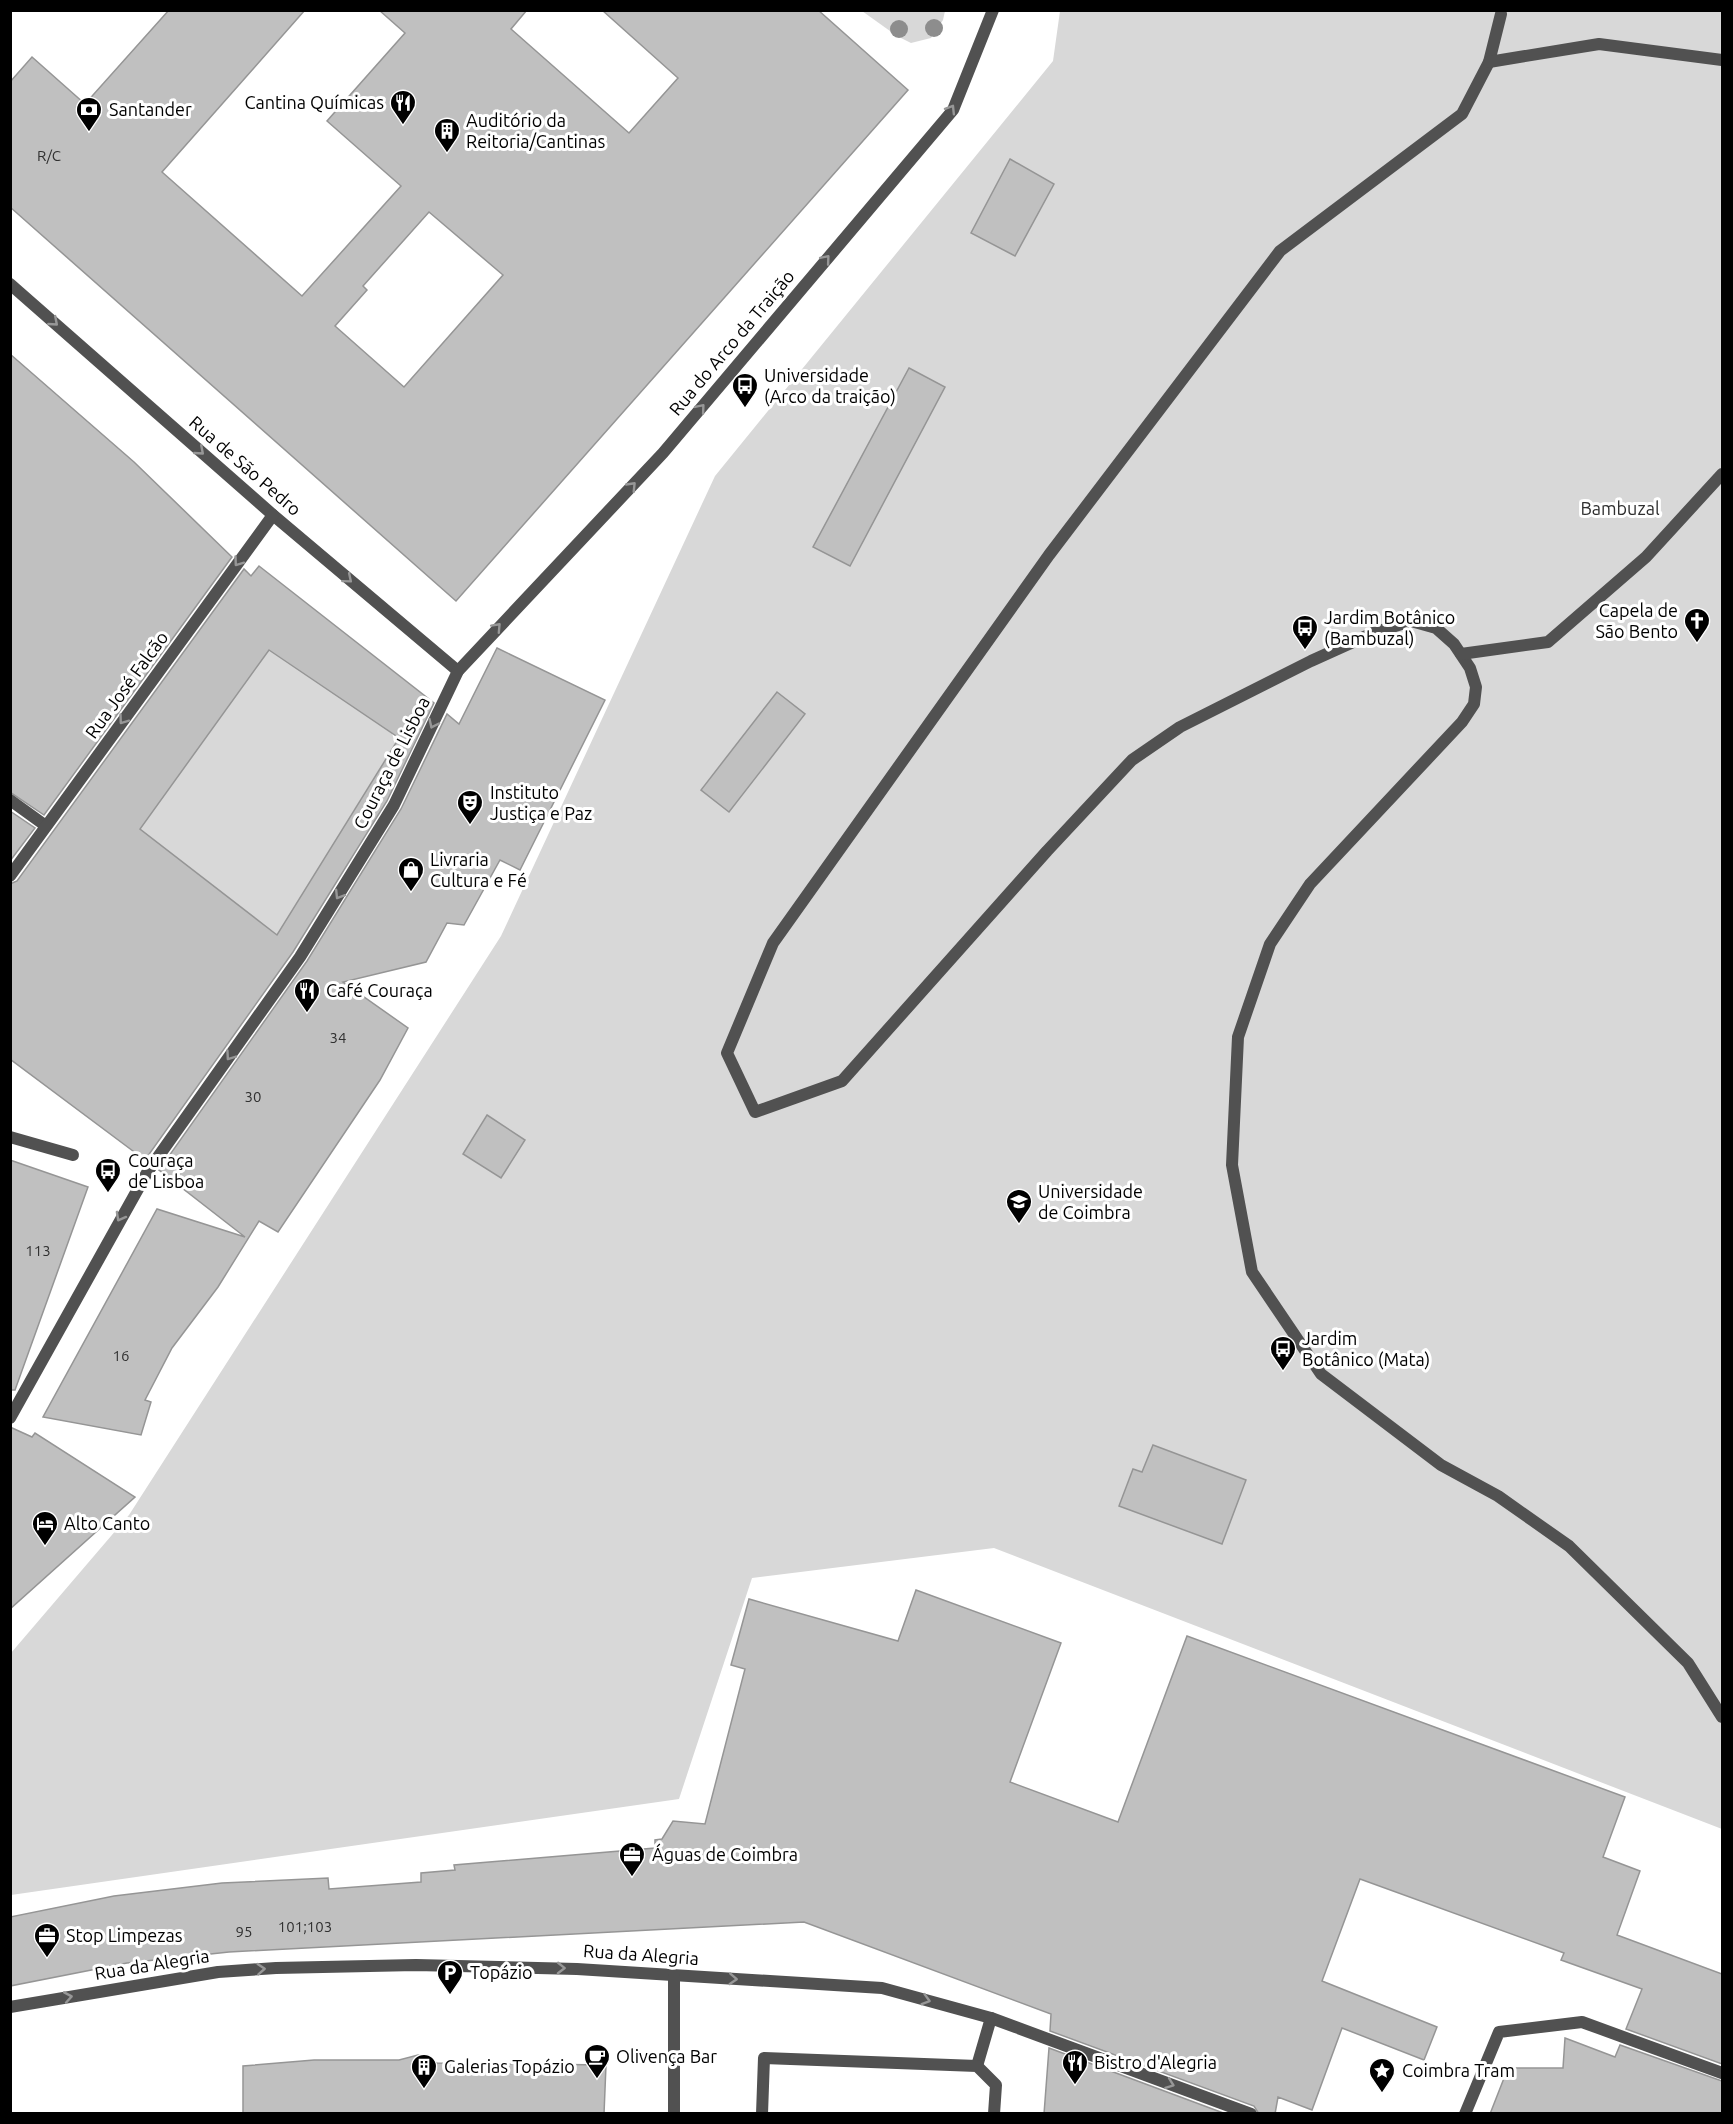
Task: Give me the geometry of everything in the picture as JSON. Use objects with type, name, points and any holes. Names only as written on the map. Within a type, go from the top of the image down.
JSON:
[{"type":"street","name":"Rua do Arco da Traição","points":[[458,671],[663,453],[952,110],[993,10]]},
{"type":"street","points":[[1501,14],[1489,62],[1462,114],[1280,251],[1049,555],[774,943],[727,1053],[755,1112],[842,1081],[1047,850],[1132,760],[1180,727],[1311,661],[1373,633],[1411,621],[1436,628],[1461,654],[1470,668],[1476,687],[1474,704],[1462,722],[1310,884],[1270,944],[1238,1037],[1232,1165],[1251,1272],[1321,1374],[1441,1465],[1498,1496],[1569,1546],[1688,1663],[1722,1717]]},
{"type":"street","points":[[1489,62],[1599,44],[1722,60]]},
{"type":"street","name":"Rua de São Pedro","points":[[10,284],[273,515],[458,671]]},
{"type":"street","points":[[1461,654],[1548,642],[1646,558],[1722,474]]},
{"type":"street","name":"Rua José Falcão","points":[[10,876],[273,515]]},
{"type":"street","name":"Couraça de Lisboa","points":[[10,1418],[148,1171],[300,957],[394,805],[458,671]]},
{"type":"street","points":[[10,800],[46,826]]},
{"type":"street","points":[[10,1137],[73,1155]]},
{"type":"street","name":"Rua da Alegria","points":[[10,2007],[218,1972],[276,1968],[416,1965],[577,1969],[882,1988],[991,2018],[1251,2114]]},
{"type":"street","points":[[674,1976],[674,2114]]},
{"type":"street","points":[[976,2066],[991,2018]]},
{"type":"street","points":[[1465,2114],[1499,2032],[1582,2022],[1722,2073]]},
{"type":"street","points":[[762,2114],[764,2058],[976,2066],[996,2085],[994,2114]]},
{"type":"green space","points":[[862,11],[945,11],[943,20],[931,38],[911,43]]},
{"type":"green space","name":"Universidade de Coimbra","points":[[1060,11],[1722,11],[1722,1829],[994,1548],[752,1578],[679,1799],[11,1895],[11,1653],[129,1515],[501,936],[715,476],[1053,61]]},
{"type":"green space","points":[[269,650],[392,733],[395,744],[277,935],[140,829]]},
{"type":"building","points":[[169,10],[305,10],[162,172],[302,296],[401,186],[327,121],[405,33],[379,10],[527,10],[511,29],[629,133],[678,78],[602,10],[818,10],[908,90],[456,601],[10,207],[10,82],[32,57],[85,104]],"holes":[[[429,212],[503,275],[404,387],[335,326],[367,290],[363,286]]]},
{"type":"building","points":[[1010,159],[1054,184],[1015,256],[971,233]]},
{"type":"building","points":[[10,354],[134,462],[232,557],[44,815],[10,792]]},
{"type":"building","points":[[909,368],[945,387],[850,566],[813,547]]},
{"type":"building","points":[[259,566],[434,703],[387,801],[293,952],[145,1160],[10,1059],[10,884],[17,881],[244,569],[251,576]],"holes":[[[269,650],[399,738],[277,935],[140,829]]]},
{"type":"building","points":[[497,648],[605,700],[520,870],[500,860],[464,925],[447,923],[426,962],[343,982],[408,1028],[380,1080],[278,1232],[259,1221],[218,1287],[172,1348],[145,1400],[151,1402],[141,1435],[43,1417],[157,1209],[245,1237],[159,1170],[307,961],[401,809],[447,714],[459,724]]},
{"type":"building","points":[[777,692],[805,714],[729,812],[701,790]]},
{"type":"building","points":[[10,811],[35,828],[10,861]]},
{"type":"building","points":[[487,1115],[525,1140],[501,1178],[463,1154]]},
{"type":"building","points":[[10,1160],[88,1187],[15,1390],[10,1390]]},
{"type":"building","points":[[10,1427],[32,1437],[35,1433],[135,1497],[10,1609]]},
{"type":"building","points":[[1153,1445],[1246,1480],[1222,1544],[1119,1506],[1133,1469],[1142,1472]]},
{"type":"building","points":[[916,1590],[1061,1643],[1010,1782],[1118,1822],[1187,1636],[1625,1797],[1603,1857],[1640,1871],[1617,1935],[1722,1974],[1722,2064],[1626,2029],[1642,1989],[1561,1960],[1564,1953],[1360,1879],[1322,1981],[1437,2027],[1424,2060],[1342,2028],[1312,2110],[1278,2097],[1275,2114],[1259,2114],[1254,2106],[1050,2031],[1051,2014],[804,1922],[229,1952],[127,1963],[10,1986],[10,1917],[114,1896],[222,1883],[328,1878],[329,1889],[421,1882],[421,1873],[455,1870],[454,1865],[655,1848],[655,1840],[662,1839],[673,1821],[705,1824],[745,1669],[731,1665],[749,1599],[898,1641]]},
{"type":"building","points":[[1565,2038],[1615,2057],[1620,2045],[1722,2081],[1722,2114],[1490,2114],[1508,2068],[1563,2068]]},
{"type":"building","points":[[1049,2048],[1226,2114],[1044,2114]]},
{"type":"building","name":"Galerias Topázio","points":[[418,2055],[437,2063],[606,2065],[604,2114],[243,2114],[243,2066],[314,2060],[399,2060]]},
{"type":"place","name":"Cantina Químicas","points":[[403,126]]},
{"type":"place","name":"Santander","points":[[89,133]]},
{"type":"place","name":"Auditório da Reitoria/Cantinas","points":[[447,154]]},
{"type":"place","name":"Universidade (Arco da traição)","points":[[745,409]]},
{"type":"place","name":"Capela de São Bento","points":[[1697,644]]},
{"type":"place","name":"Jardim Botânico (Bambuzal)","points":[[1305,651]]},
{"type":"place","name":"Instituto Justiça e Paz","points":[[470,826]]},
{"type":"place","name":"Livraria Cultura e Fé","points":[[411,893]]},
{"type":"place","name":"Café Couraça","points":[[307,1014]]},
{"type":"place","name":"Couraça de Lisboa","points":[[108,1194]]},
{"type":"place","name":"Universidade de Coimbra","points":[[1019,1225]]},
{"type":"place","name":"Jardim Botânico (Mata)","points":[[1283,1372]]},
{"type":"place","name":"Alto Canto","points":[[45,1547]]},
{"type":"place","name":"Águas de Coimbra","points":[[632,1878]]},
{"type":"place","name":"Stop Limpezas","points":[[47,1959]]},
{"type":"place","name":"Topázio","points":[[450,1996]]},
{"type":"place","name":"Olivença Bar","points":[[597,2080]]},
{"type":"place","name":"Bistro d'Alegria","points":[[1075,2086]]},
{"type":"place","name":"Galerias Topázio","points":[[424,2090]]},
{"type":"place","name":"Coimbra Tram","points":[[1382,2094]]},
{"type":"park label","name":"Bambuzal","points":[[1620,509]]}]
